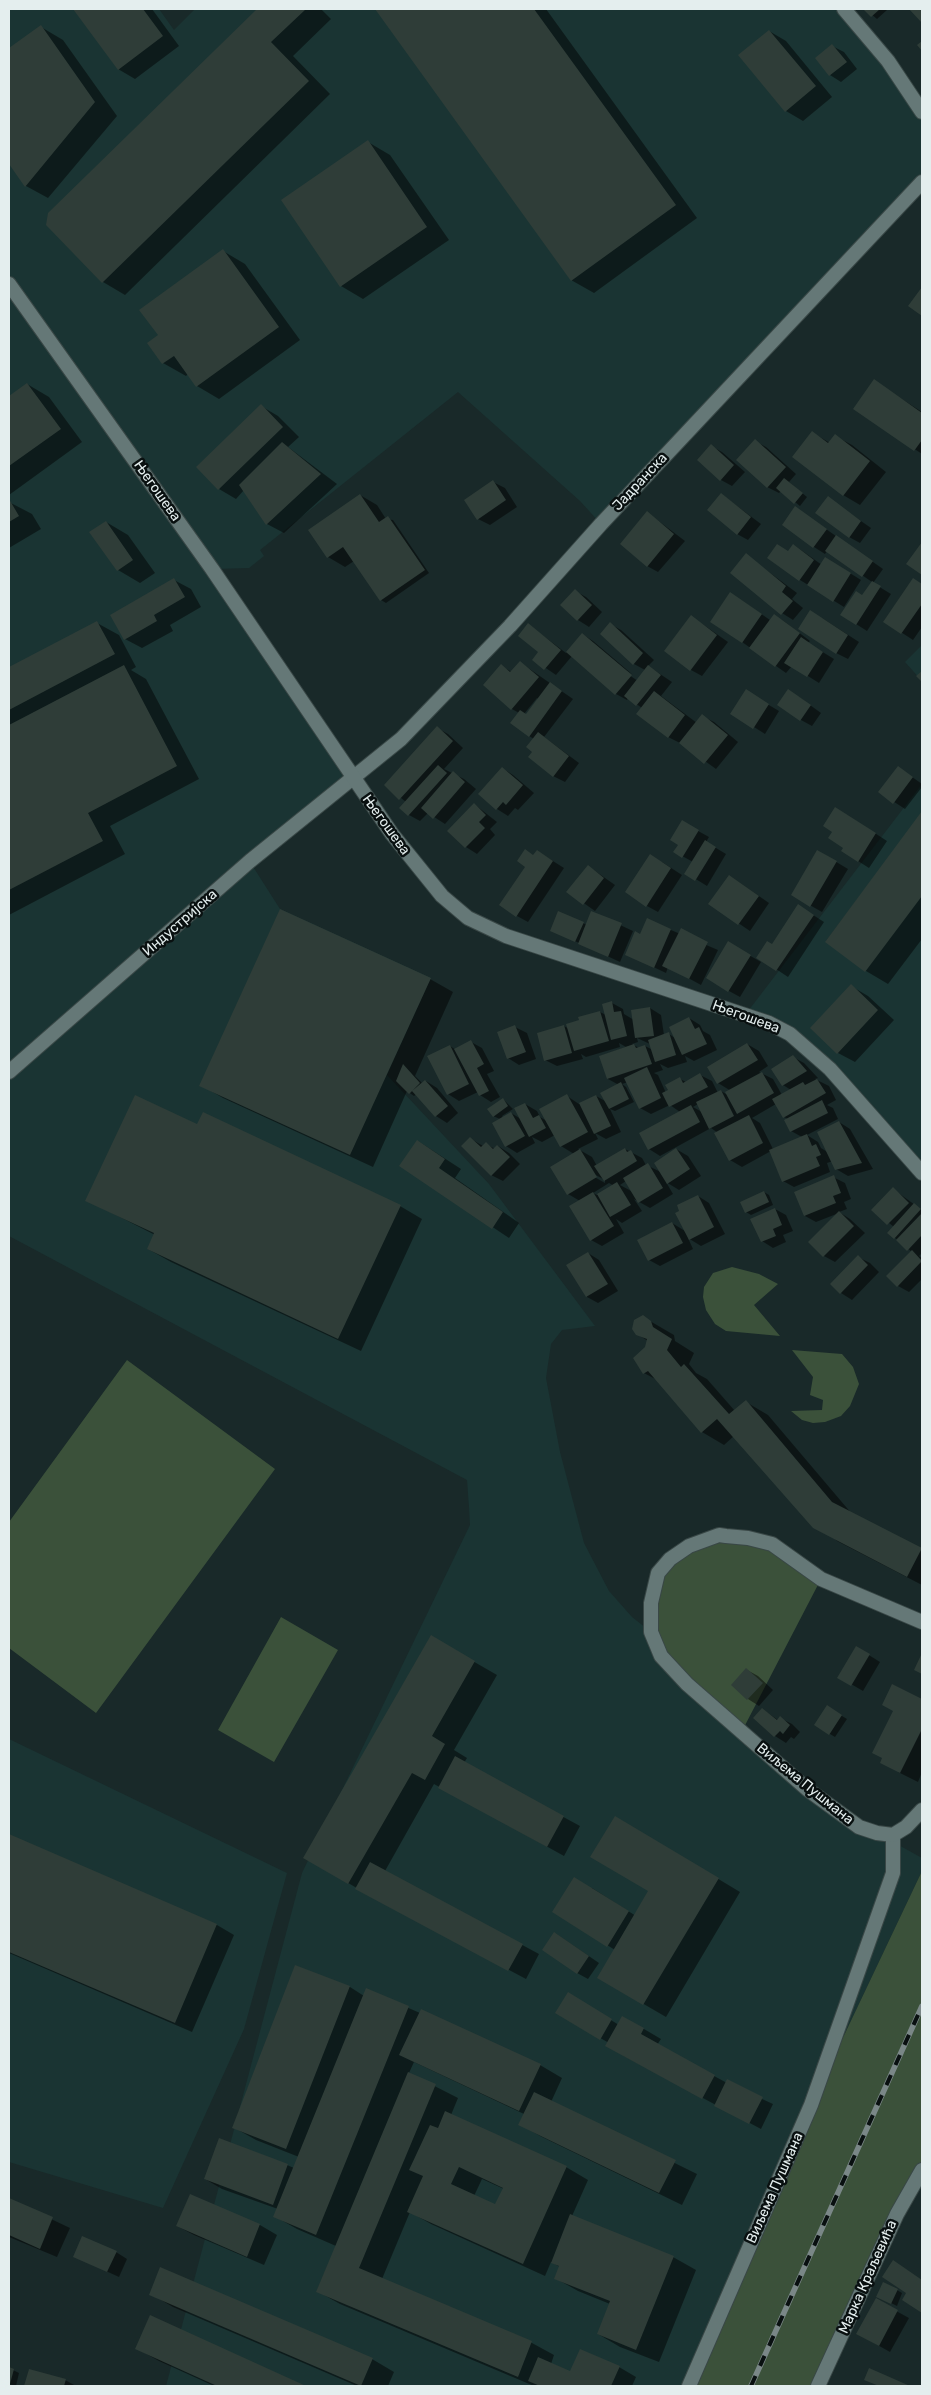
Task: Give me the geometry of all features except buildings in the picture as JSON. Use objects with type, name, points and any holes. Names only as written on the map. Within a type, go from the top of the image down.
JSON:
[{"type":"street","points":[[844,9],[888,61],[922,112]]},
{"type":"street","name":"Јадранска","points":[[354,778],[401,739],[510,626],[601,524],[922,182]]},
{"type":"street","name":"Његошева","points":[[9,284],[212,568],[392,834],[442,896],[468,918],[506,936],[769,1023],[790,1034],[830,1069],[922,1173]]},
{"type":"street","name":"Индустријска","points":[[9,1072],[250,862],[354,778]]},
{"type":"street","name":"Виљема Пушмана","points":[[688,2386],[811,2105],[893,1874],[893,1834],[877,1833],[859,1827],[844,1817],[807,1789],[686,1684],[661,1656],[651,1632],[651,1603],[658,1573],[670,1559],[689,1546],[718,1535],[748,1538],[772,1544],[821,1579],[922,1622]]},
{"type":"street","points":[[893,1834],[906,1827],[922,1810]]},
{"type":"street","name":"Марка Краљевића","points":[[818,2386],[897,2214],[922,2170]]},
{"type":"shaded area","points":[[9,9],[159,9],[174,30],[195,9],[844,9],[922,112],[922,182],[601,524],[580,501],[458,392],[260,550],[264,556],[249,568],[213,569],[354,778],[250,862],[280,909],[431,978],[387,1075],[489,1184],[595,1326],[562,1330],[551,1344],[546,1378],[560,1452],[584,1543],[609,1591],[632,1617],[651,1632],[741,1733],[877,1833],[922,1858],[922,1871],[811,2105],[689,2386],[166,2386],[302,1873],[470,1525],[469,1507],[467,1480],[9,1236]]},
{"type":"shaded area","points":[[922,645],[922,681],[905,662]]},
{"type":"shaded area","points":[[922,784],[922,1173],[808,1048],[745,1015]]},
{"type":"shaded area","points":[[9,1739],[287,1873],[244,2029],[163,2208],[9,2162]]},
{"type":"green space","points":[[732,1267],[759,1274],[778,1284],[754,1305],[780,1336],[726,1331],[715,1324],[706,1310],[703,1297],[704,1287],[713,1273]]},
{"type":"green space","points":[[792,1350],[842,1354],[853,1367],[859,1384],[850,1406],[841,1416],[825,1422],[813,1423],[802,1420],[791,1411],[822,1410],[823,1400],[810,1395],[813,1377]]},
{"type":"green space","points":[[127,1360],[275,1469],[96,1713],[9,1648],[9,1522]]},
{"type":"green space","points":[[748,1538],[821,1579],[741,1733],[661,1656],[651,1603],[658,1573],[689,1546]]},
{"type":"green space","points":[[281,1617],[338,1650],[274,1762],[218,1730]]},
{"type":"green space","points":[[922,1871],[922,2160],[818,2386],[689,2386],[811,2105]]},
{"type":"railway","points":[[751,2386],[922,2006]]}]
